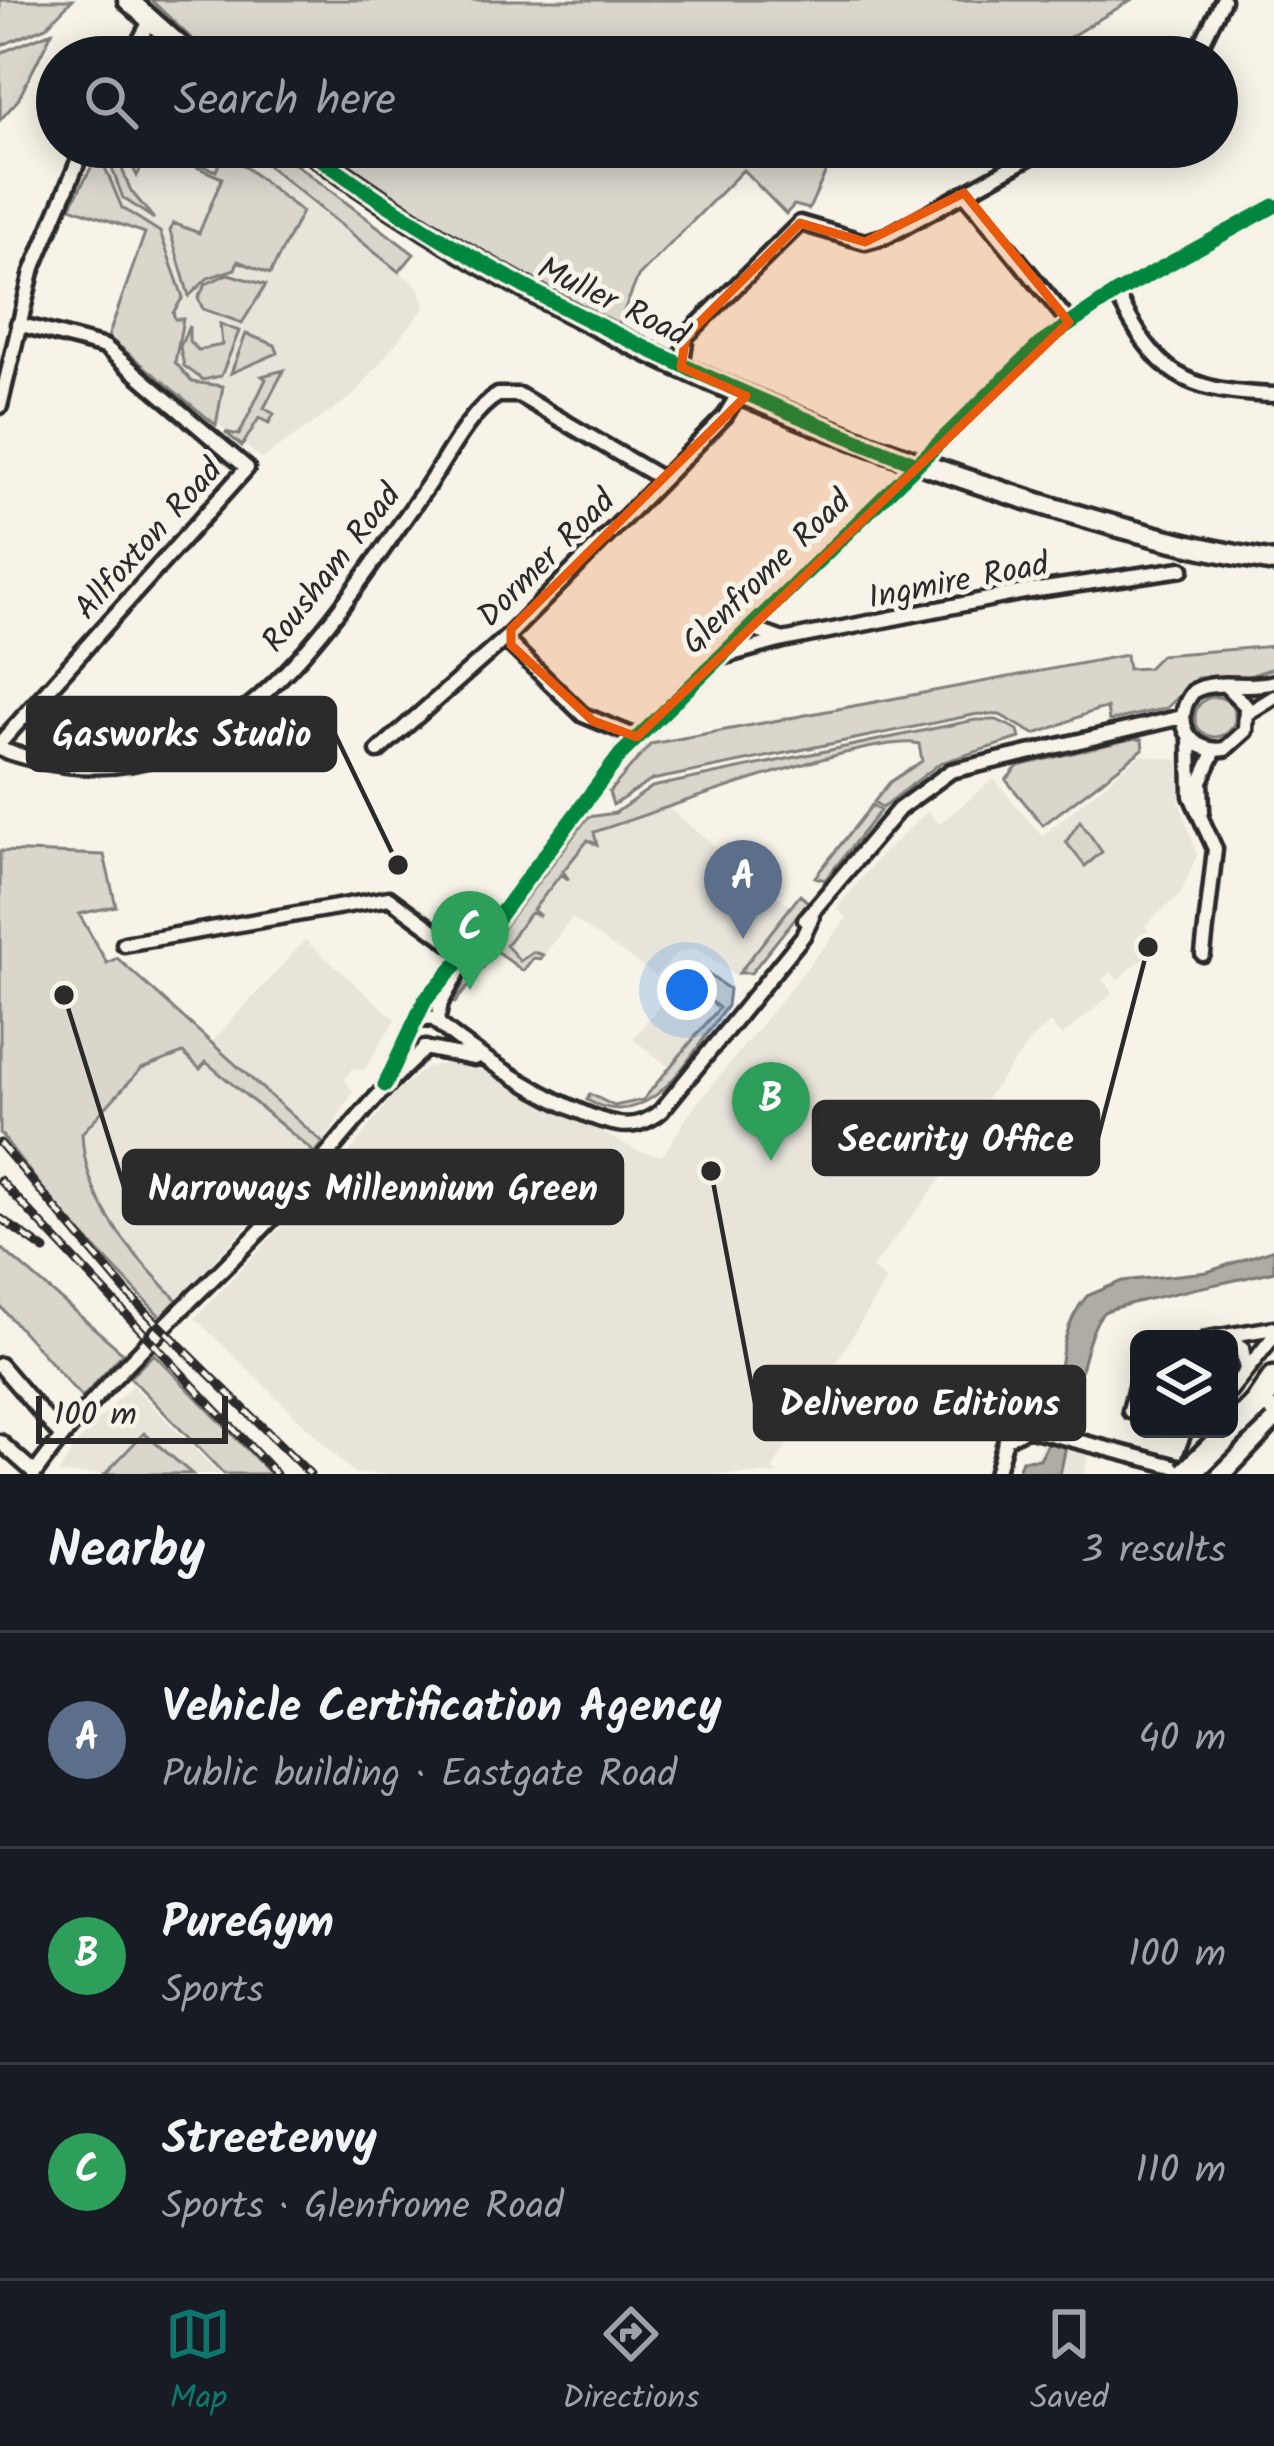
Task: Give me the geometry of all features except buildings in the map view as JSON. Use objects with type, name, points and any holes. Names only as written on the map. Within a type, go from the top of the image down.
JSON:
[{"type":"highway","points":[[1188,1472],[1270,1405]]},
{"type":"highway","points":[[1217,1474],[1270,1405]]},
{"type":"main road","points":[[128,0],[168,36]]},
{"type":"main road","name":"Muller Road","points":[[335,168],[432,237],[544,301],[739,393],[917,464],[1133,532],[1274,562]]},
{"type":"street","points":[[1205,36],[1222,0]]},
{"type":"street","points":[[142,36],[150,21]]},
{"type":"street","points":[[0,406],[18,324],[50,220],[74,168]]},
{"type":"street","points":[[681,367],[686,337],[798,226],[806,223],[865,242],[887,236],[1010,168]]},
{"type":"street","points":[[964,193],[1069,322]]},
{"type":"street","name":"Glenfrome Road","points":[[385,1084],[425,1000],[467,955],[637,737],[1069,322],[1274,206]]},
{"type":"street","points":[[1116,293],[1156,363],[1188,380],[1274,395]]},
{"type":"street","name":"Allfoxton Road","points":[[0,746],[247,468],[104,346],[18,324]]},
{"type":"street","name":"Dormer Road","points":[[378,751],[509,635],[725,416],[739,393]]},
{"type":"street","name":"Rousham Road","points":[[0,746],[72,769],[114,769],[170,754],[226,724],[325,628],[498,394],[519,395],[662,479]]},
{"type":"street","points":[[1143,572],[1147,557]]},
{"type":"street","name":"Ingmire Road","points":[[721,657],[783,640],[1143,572],[1182,569]]},
{"type":"street","points":[[750,628],[783,640]]},
{"type":"street","points":[[509,635],[511,645],[583,715],[637,737]]},
{"type":"street","points":[[1203,955],[1215,867],[1213,842],[1189,786],[1190,738],[1182,718],[1194,692],[1210,684],[1274,682]]},
{"type":"street","points":[[1227,687],[1239,694],[1248,713]]},
{"type":"street","points":[[1203,820],[1201,781],[1216,750],[1239,739],[1248,713],[1274,697]]},
{"type":"street","points":[[490,1063],[413,1042],[413,1025],[439,1024],[490,1063],[604,1120],[643,1122],[661,1111],[899,809],[951,771],[1182,718]]},
{"type":"street","points":[[1190,738],[1216,750]]},
{"type":"street","points":[[124,944],[389,898],[467,955]]},
{"type":"street","name":"Glenfrome Road","points":[[34,1473],[61,1436],[279,1211],[385,1084],[441,1037],[441,1003],[467,955]]},
{"type":"street","points":[[1238,1334],[1274,1332]]},
{"type":"street","points":[[1238,1381],[1274,1332]]},
{"type":"street","points":[[1238,1346],[1246,1371]]},
{"type":"street","points":[[0,1365],[61,1436]]},
{"type":"street","points":[[996,1474],[1009,1436],[1027,1428],[1207,1474]]},
{"type":"street","points":[[1188,1472],[1201,1438]]},
{"type":"street","points":[[0,1442],[34,1473]]},
{"type":"highlighted area","points":[[964,193],[1069,322],[637,737],[593,721],[511,645],[511,629],[746,396],[681,367],[686,336],[800,223],[865,242]]},
{"type":"shaded area","points":[[0,0],[72,0],[46,27],[0,46]]},
{"type":"shaded area","points":[[151,0],[1131,0],[1072,36],[189,36]]},
{"type":"shaded area","points":[[36,38],[36,64],[18,100],[0,120],[0,53]]},
{"type":"shaded area","points":[[90,168],[301,168],[414,254],[400,272],[420,288],[425,307],[354,395],[262,459],[108,337],[145,233],[70,207]]},
{"type":"shaded area","points":[[91,168],[105,168],[122,208],[160,232],[183,297],[173,313],[175,319],[183,319],[175,362],[192,382],[223,386],[216,425],[108,337],[145,233],[70,207]]},
{"type":"shaded area","points":[[112,168],[122,168],[131,191],[154,219],[123,198]]},
{"type":"shaded area","points":[[199,168],[247,168],[302,212],[270,274],[238,261],[235,269],[208,278],[189,296],[170,231],[173,223],[199,233],[222,178]]},
{"type":"shaded area","points":[[271,168],[301,168],[414,254],[399,272]]},
{"type":"shaded area","points":[[348,168],[828,168],[809,209],[794,205],[786,214],[743,170],[638,277],[614,335]]},
{"type":"shaded area","points":[[228,274],[266,285],[242,323],[203,309],[198,298],[206,284]]},
{"type":"shaded area","points":[[220,324],[239,331],[221,376],[203,380],[184,366],[180,347],[189,326],[189,341],[198,350],[222,345]]},
{"type":"shaded area","points":[[246,334],[275,345],[278,353],[231,373]]},
{"type":"shaded area","points":[[284,370],[264,408],[274,414],[269,423],[259,418],[242,446],[225,432],[239,435],[266,379],[262,376]]},
{"type":"shaded area","points":[[1274,646],[1274,668],[1249,676],[1197,678],[1167,708],[1109,721],[1107,708],[1034,734],[1000,715],[978,714],[652,780],[613,805],[609,792],[651,744],[1126,655],[1128,669],[1148,668],[1161,655]]},
{"type":"shaded area","points":[[1215,697],[1229,703],[1235,717],[1229,731],[1215,737],[1201,731],[1195,717],[1201,703]]},
{"type":"shaded area","points":[[975,720],[997,720],[1018,730],[1020,738],[940,763],[882,808],[874,802],[890,782],[922,761],[919,744],[858,750],[812,762],[594,832],[597,845],[588,840],[563,871],[569,880],[561,874],[533,910],[540,916],[530,913],[506,945],[520,961],[533,952],[543,955],[541,959],[533,958],[523,971],[496,951],[454,1004],[467,975],[588,817],[615,813],[652,787]]},
{"type":"shaded area","points":[[1142,740],[1143,749],[1043,825],[1006,780],[1018,766]]},
{"type":"shaded area","points":[[1140,755],[1179,760],[1179,801],[1197,855],[1181,893],[1145,926],[1160,945],[1117,980],[1111,972],[1102,979],[1113,993],[1062,1036],[1050,1023],[1033,1037],[952,1144],[961,1153],[872,1268],[886,1280],[772,1470],[777,1474],[355,1474],[195,1318],[340,1165],[396,1092],[427,1067],[445,1063],[479,1069],[638,1151],[662,1156],[689,1114],[847,918],[837,908],[878,858],[928,811],[939,824],[994,779],[1042,836]]},
{"type":"shaded area","points":[[872,805],[880,811],[825,880],[815,877]]},
{"type":"shaded area","points":[[668,808],[799,913],[751,973],[736,976],[695,948],[677,953],[656,976],[572,918],[543,955],[519,964],[501,950],[593,832]]},
{"type":"shaded area","points":[[1080,821],[1102,852],[1085,866],[1066,842]]},
{"type":"shaded area","points":[[0,851],[104,855],[116,906],[79,914],[107,963],[117,958],[323,1143],[315,1153],[206,1062],[200,1069],[183,1053],[141,1069],[82,1133],[91,1181],[101,1204],[127,1244],[177,1300],[161,1317],[58,1209],[0,1133]]},
{"type":"shaded area","points":[[800,895],[808,902],[751,973],[739,973]]},
{"type":"shaded area","points":[[305,940],[395,1019],[364,1071],[352,1068],[345,1079],[353,1092],[323,1143],[165,1314],[17,1134],[146,1027],[108,959],[117,958],[211,1043]]},
{"type":"shaded area","points":[[685,972],[706,973],[729,989],[727,1006],[684,1066],[651,1099],[632,1107],[610,1108],[587,1100],[590,1094],[614,1106],[643,1100],[719,1008],[681,978]]},
{"type":"shaded area","points":[[681,978],[719,1007],[671,1068],[633,1039]]},
{"type":"shaded area","points":[[0,1247],[123,1353],[82,1398],[0,1306]]},
{"type":"shaded area","points":[[1274,1249],[1274,1271],[1103,1313],[1083,1364],[1060,1474],[1017,1474],[1022,1460],[1040,1459],[1048,1439],[1067,1334],[1087,1296],[1122,1281],[1207,1272]]},
{"type":"shaded area","points":[[154,1354],[271,1474],[224,1474],[130,1377]]},
{"type":"shaded area","points":[[132,1385],[219,1474],[58,1474],[77,1443]]},
{"type":"shaded area","points":[[144,1433],[192,1474],[105,1474]]},
{"type":"shaded area","points":[[1042,1439],[1090,1451],[1084,1474],[1014,1474],[1020,1458],[1038,1456]]},
{"type":"railway","points":[[0,1143],[130,1296],[310,1474]]},
{"type":"railway","points":[[0,1180],[276,1474]]},
{"type":"railway","points":[[0,1218],[45,1250]]},
{"type":"cycle path","points":[[335,168],[450,244],[600,326],[917,464]]},
{"type":"cycle path","points":[[385,1085],[425,1000],[496,920],[621,754],[1039,345],[1116,293],[1274,206]]},
{"type":"place","name":"Gasworks Studio","points":[[398,865]]},
{"type":"place","name":"Vehicle Certification Agency","points":[[743,939]]},
{"type":"place","name":"Security Office","points":[[1148,947]]},
{"type":"place","name":"Streetenvy","points":[[470,990]]},
{"type":"place","name":"Narroways Millennium Green","points":[[64,995]]},
{"type":"place","name":"PureGym","points":[[771,1161]]},
{"type":"place","name":"Deliveroo Editions","points":[[711,1171]]}]
